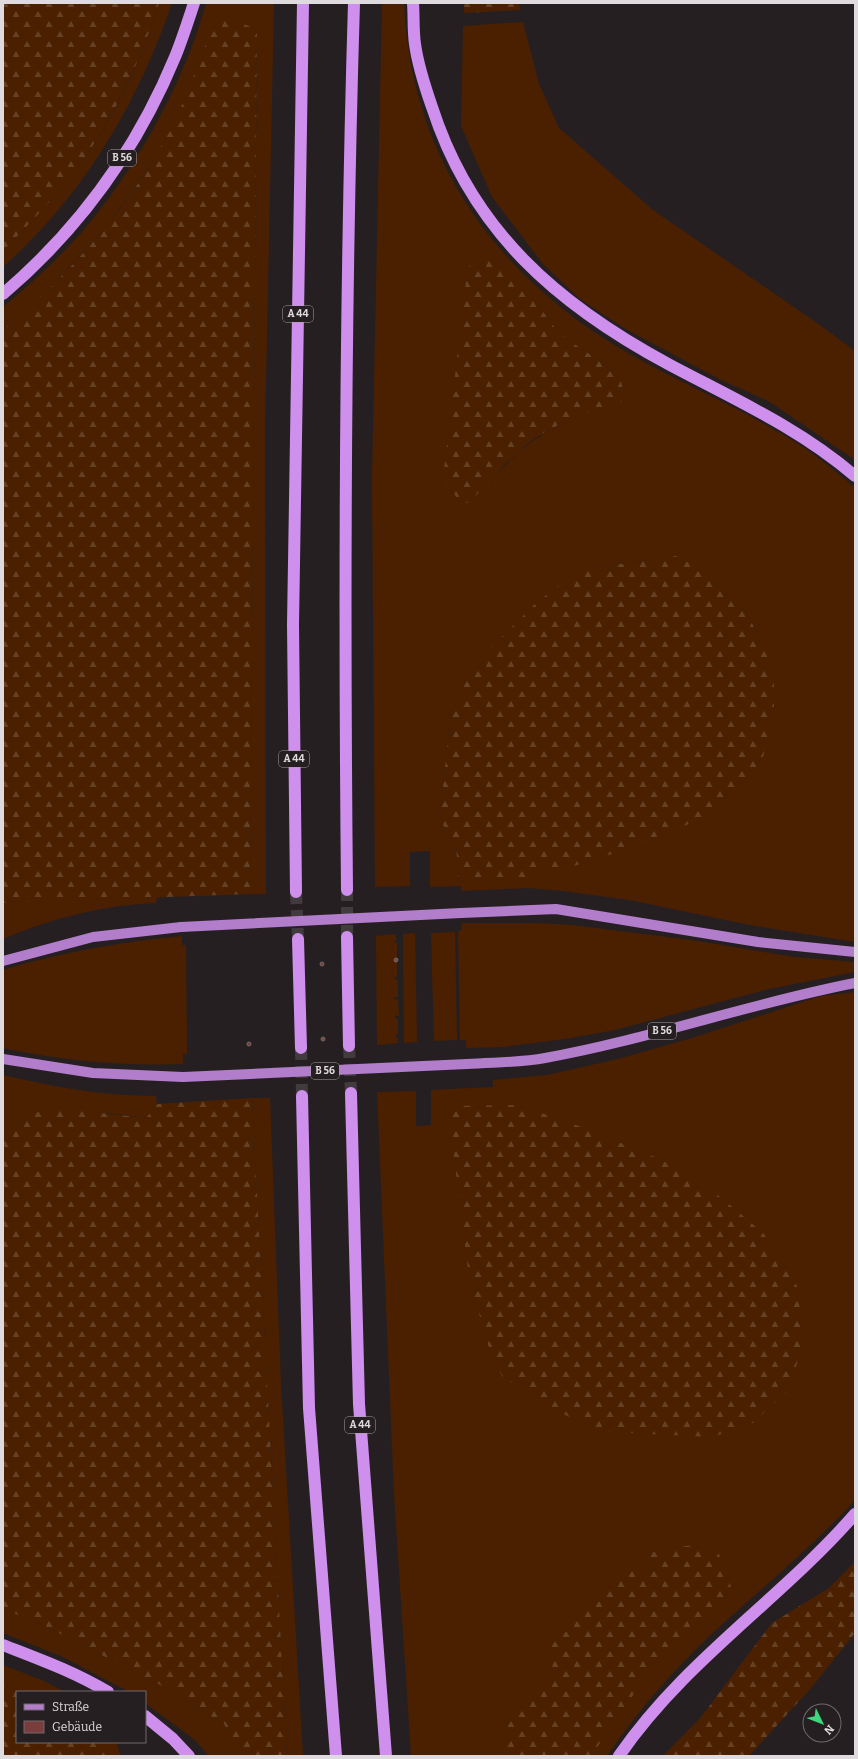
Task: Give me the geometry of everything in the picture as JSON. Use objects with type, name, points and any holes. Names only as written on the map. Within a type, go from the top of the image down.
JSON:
[{"type":"highway","name":"B 56","points":[[3,294],[44,256],[80,216],[135,138],[162,87],[175,57],[194,3]]},
{"type":"highway","name":"A 44","points":[[296,892],[293,625],[303,3]]},
{"type":"highway","points":[[347,890],[344,624],[350,141],[354,3]]},
{"type":"highway","points":[[413,3],[415,44],[421,71],[440,132],[458,169],[479,206],[511,247],[554,289],[596,321],[670,365],[749,405],[801,435],[855,476]]},
{"type":"highway","points":[[347,937],[349,1046]]},
{"type":"highway","points":[[298,939],[301,1048]]},
{"type":"highway","name":"A 44","points":[[351,1093],[359,1404],[386,1756]]},
{"type":"highway","points":[[302,1096],[309,1408],[336,1756]]},
{"type":"highway","points":[[620,1756],[676,1686],[832,1541],[855,1514]]},
{"type":"highway","points":[[3,1644],[89,1680],[106,1691]]},
{"type":"highway","points":[[146,1717],[173,1739],[189,1756]]},
{"type":"main road","points":[[3,961],[93,937],[181,927],[556,908],[758,942],[855,952]]},
{"type":"main road","name":"B 56","points":[[3,1059],[93,1073],[183,1077],[467,1064],[544,1058],[685,1026],[751,1006],[855,983]]},
{"type":"green space","points":[[3,3],[159,3],[133,71],[99,137],[63,186],[38,215],[3,251]]},
{"type":"green space","points":[[159,3],[172,3],[142,76],[125,112],[105,146],[83,179],[58,210],[32,239],[3,267],[3,251],[63,186],[99,136],[123,94],[143,49]]},
{"type":"green space","points":[[206,3],[274,3],[265,430],[266,894],[250,894],[257,30],[223,14],[181,109],[158,152],[140,181],[99,235],[77,260],[3,330],[3,307],[70,245],[113,193],[133,163],[169,100],[184,67]]},
{"type":"green space","points":[[382,3],[404,3],[410,59],[423,111],[442,161],[468,206],[500,249],[537,287],[579,321],[626,352],[759,421],[798,444],[837,472],[855,488],[855,942],[750,925],[629,900],[563,891],[528,888],[461,891],[461,886],[430,887],[430,851],[410,852],[410,886],[375,887],[372,477]],"holes":[[[521,290],[538,304],[550,322],[564,337],[600,361],[621,381],[626,401],[594,409],[555,426],[519,451],[474,497],[460,502],[443,479]],[[676,556],[744,609],[763,643],[574,866],[459,882],[456,847],[444,827],[440,815],[450,719],[466,680],[593,568]]]},
{"type":"green space","points":[[464,3],[519,3],[520,10],[464,13]]},
{"type":"green space","points":[[223,14],[257,30],[250,894],[3,903],[3,330],[53,285],[76,261],[98,236],[139,182],[157,154],[179,112],[215,20]]},
{"type":"green space","points":[[523,22],[539,84],[559,128],[653,210],[817,323],[855,351],[855,460],[770,402],[719,379],[624,328],[580,299],[543,264],[492,197],[461,126],[463,26]]},
{"type":"green space","points":[[485,256],[499,267],[521,290],[538,304],[550,322],[564,337],[600,361],[621,381],[626,401],[583,414],[543,433],[512,457],[467,503],[460,502],[443,479],[467,272],[472,260]]},
{"type":"green space","points":[[676,556],[716,576],[744,609],[763,643],[774,676],[774,714],[763,757],[740,792],[707,817],[612,854],[574,866],[534,872],[532,880],[459,882],[456,847],[444,827],[440,815],[450,719],[466,680],[484,654],[536,603],[563,582],[593,568]]},
{"type":"green space","points":[[157,897],[156,903],[136,904],[78,914],[40,925],[3,939],[3,903]]},
{"type":"green space","points":[[462,923],[536,923],[572,925],[691,940],[794,957],[855,962],[855,972],[769,989],[615,1030],[565,1039],[503,1047],[466,1048],[466,1040],[460,1040],[458,931],[461,931]]},
{"type":"green space","points":[[455,932],[457,1040],[434,1041],[431,933]]},
{"type":"green space","points":[[415,933],[417,1042],[404,1043],[403,934]]},
{"type":"green space","points":[[396,934],[396,940],[393,942],[397,943],[397,959],[394,959],[393,961],[397,962],[397,977],[394,979],[398,980],[398,997],[395,997],[394,999],[398,1000],[399,1016],[395,1015],[395,1018],[398,1019],[398,1034],[395,1036],[398,1038],[398,1043],[377,1045],[376,936]]},
{"type":"green space","points":[[182,936],[182,945],[186,945],[187,1054],[183,1054],[183,1064],[93,1062],[25,1053],[3,1048],[3,970],[92,948]]},
{"type":"green space","points":[[855,992],[855,1500],[809,1547],[710,1635],[678,1667],[634,1719],[607,1756],[411,1756],[394,1494],[377,1092],[416,1091],[416,1126],[431,1125],[431,1090],[493,1087],[493,1080],[547,1075],[618,1059],[692,1038],[821,996]]},
{"type":"green space","points":[[3,1075],[98,1093],[156,1096],[157,1104],[146,1118],[107,1113],[28,1117],[15,1126],[3,1129]]},
{"type":"green space","points":[[252,1098],[270,1098],[281,1385],[303,1756],[287,1756]]},
{"type":"green space","points":[[252,1098],[287,1756],[240,1756],[224,1724],[162,1686],[41,1624],[3,1609],[3,1129],[15,1126],[47,1107],[146,1118],[157,1104]]},
{"type":"green space","points":[[517,1105],[569,1122],[660,1159],[722,1198],[764,1234],[797,1286],[804,1343],[788,1390],[753,1423],[713,1437],[610,1432],[575,1420],[540,1402],[502,1376],[488,1345],[469,1278],[449,1118],[457,1106]]},
{"type":"green space","points":[[698,1545],[717,1549],[732,1589],[729,1600],[711,1616],[692,1628],[642,1682],[591,1756],[502,1756],[505,1717],[554,1674],[553,1667],[547,1660],[550,1646],[602,1598],[613,1581],[630,1572],[647,1567],[651,1553],[662,1548]]},
{"type":"green space","points":[[855,1562],[855,1633],[811,1688],[749,1756],[663,1756],[701,1717],[772,1623],[829,1588]]},
{"type":"green space","points":[[3,1609],[41,1624],[162,1686],[224,1724],[240,1756],[209,1756],[195,1740],[146,1704],[146,1691],[127,1691],[63,1657],[3,1633]]},
{"type":"green space","points":[[3,1665],[44,1681],[63,1691],[17,1691],[3,1686]]},
{"type":"green space","points":[[3,1686],[17,1691],[16,1743],[97,1743],[106,1756],[3,1756]]},
{"type":"green space","points":[[97,1743],[116,1743],[121,1756],[106,1756]]},
{"type":"building","points":[[394,958],[398,958],[398,962],[394,962]]},
{"type":"building","points":[[320,962],[324,962],[324,966],[320,966]]},
{"type":"building","points":[[321,1037],[325,1037],[325,1041],[321,1041]]},
{"type":"building","points":[[247,1042],[251,1042],[251,1046],[247,1046]]},
{"type":"tunnel","points":[[347,890],[347,937]]},
{"type":"tunnel","points":[[296,892],[298,939]]},
{"type":"tunnel","points":[[349,1046],[351,1093]]},
{"type":"tunnel","points":[[301,1048],[302,1096]]}]
